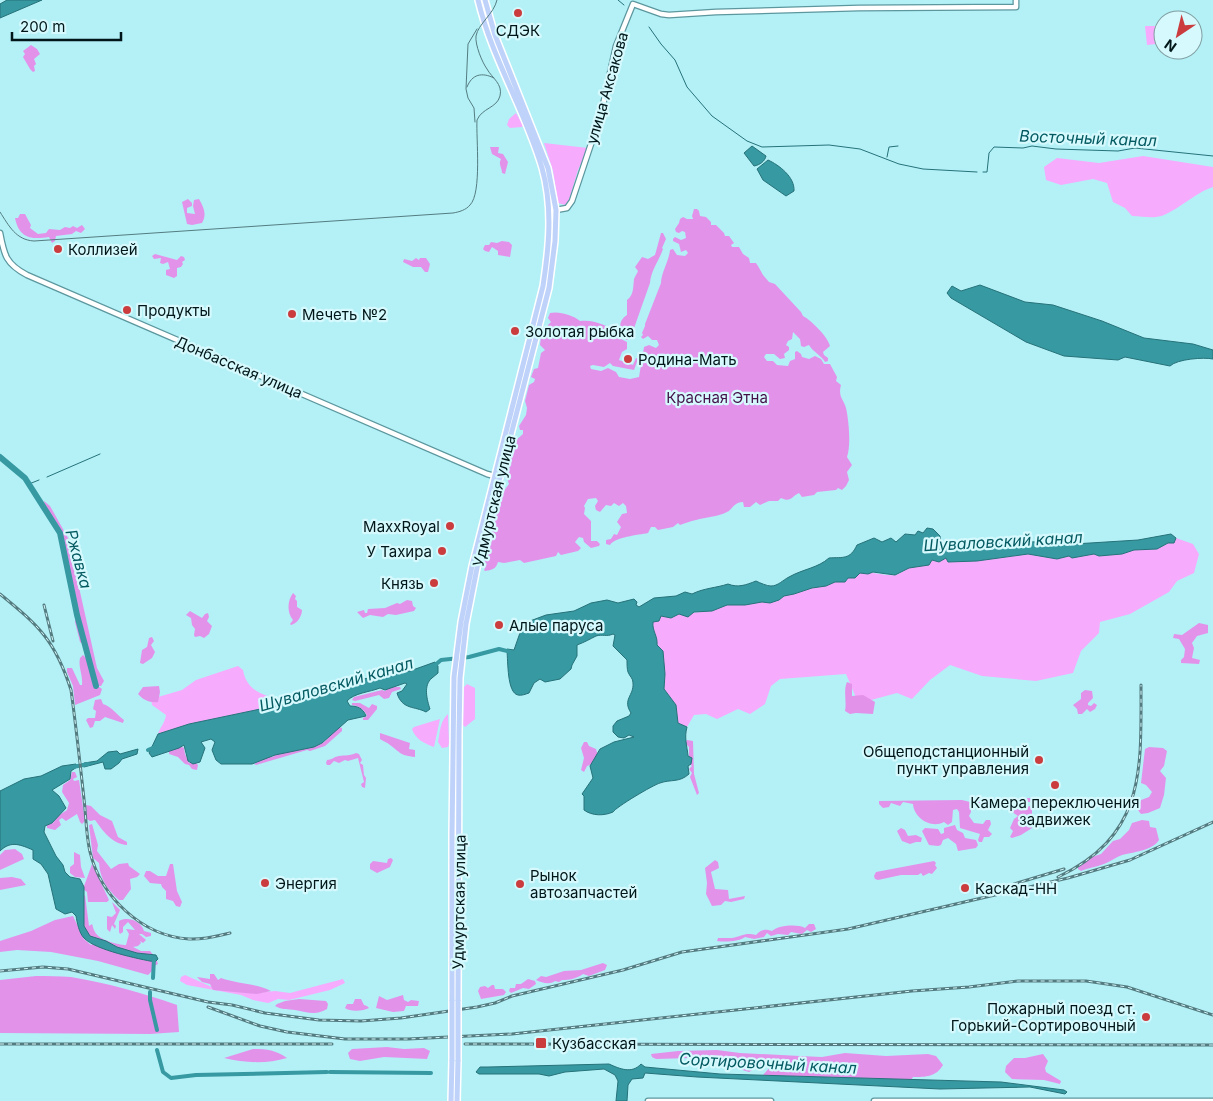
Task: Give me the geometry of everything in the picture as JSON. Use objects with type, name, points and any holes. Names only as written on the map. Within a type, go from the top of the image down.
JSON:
[{"type":"main road","name":"Удмуртская улица","points":[[478,0],[483,24],[495,56],[537,155],[545,183],[548,210],[548,242],[543,286],[497,477]]},
{"type":"main road","name":"Удмуртская улица","points":[[455,1060],[452,835],[458,666],[465,598],[549,288],[556,241],[556,210],[548,168],[489,16],[485,0]]},
{"type":"main road","points":[[548,210],[556,210]]},
{"type":"main road","points":[[451,1101],[455,1060]]},
{"type":"main road","points":[[455,1060],[457,1101]]},
{"type":"street","name":"улица Аксакова","points":[[556,210],[570,206],[601,114],[616,46],[633,4],[669,15],[859,8],[1016,7],[1016,0]]},
{"type":"street","name":"Донбасская улица","points":[[0,234],[7,260],[14,268],[27,275],[413,443],[497,477]]},
{"type":"street","points":[[874,1101],[1213,1100]]},
{"type":"street","points":[[648,1101],[771,1101]]},
{"type":"shaded area","points":[[1145,26],[1153,26],[1153,44],[1147,45]]},
{"type":"shaded area","points":[[516,113],[523,125],[522,127],[510,128],[507,125],[509,119]]},
{"type":"shaded area","points":[[544,143],[588,148],[578,170],[569,200],[565,205],[558,203],[553,171]]},
{"type":"shaded area","points":[[1143,156],[1213,167],[1213,187],[1169,213],[1150,217],[1132,216],[1125,208],[1113,202],[1107,183],[1093,179],[1061,185],[1046,180],[1044,167],[1057,158],[1099,163]]},
{"type":"shaded area","points":[[1176,538],[1193,544],[1199,554],[1194,573],[1177,581],[1169,592],[1130,614],[1100,622],[1099,633],[1081,651],[1073,673],[1036,681],[982,676],[950,665],[930,680],[912,699],[897,693],[871,700],[857,700],[846,674],[780,679],[771,686],[765,704],[750,714],[738,709],[717,719],[706,714],[694,715],[687,727],[678,723],[676,705],[664,689],[665,674],[653,628],[653,622],[661,615],[671,618],[679,614],[712,611],[727,605],[770,603],[784,596],[812,588],[826,586],[835,582],[845,582],[850,577],[861,572],[897,575],[909,568],[929,565],[932,560],[946,558],[949,562],[977,561],[1028,554],[1057,559],[1094,554],[1099,556],[1122,554],[1134,550],[1157,549],[1168,543],[1173,543]]},
{"type":"shaded area","points":[[238,666],[243,670],[252,688],[263,694],[283,700],[270,707],[189,724],[158,734],[166,715],[152,705],[151,699],[182,690],[196,680]]},
{"type":"shaded area","points":[[467,684],[475,688],[475,719],[465,727],[463,725],[464,687]]},
{"type":"shaded area","points":[[448,714],[449,743],[448,747],[442,748],[438,742],[443,720]]},
{"type":"shaded area","points":[[440,719],[434,747],[421,741],[413,733],[412,729],[414,727]]},
{"type":"shaded area","points":[[185,975],[214,988],[256,993],[275,991],[290,993],[343,979],[345,983],[330,990],[289,1000],[278,999],[268,1003],[241,995],[187,985],[180,981],[181,977]]},
{"type":"green space","points":[[31,45],[40,54],[34,59],[36,64],[34,66],[35,71],[33,72],[23,57],[25,54],[23,51]]},
{"type":"green space","points":[[490,147],[499,147],[498,153],[503,154],[508,162],[505,174],[502,173],[501,159],[492,154]]},
{"type":"green space","points":[[188,199],[192,206],[187,208],[187,213],[195,214],[194,200],[199,199],[204,211],[202,223],[187,224],[182,202]]},
{"type":"green space","name":"Красная Этна","points":[[694,209],[699,211],[700,216],[706,217],[711,222],[711,225],[716,225],[725,236],[729,236],[734,243],[731,245],[732,247],[739,247],[743,254],[749,258],[750,263],[756,263],[769,282],[775,284],[803,316],[819,329],[829,342],[830,346],[823,352],[828,358],[828,361],[825,362],[809,345],[801,346],[800,339],[793,332],[792,339],[786,345],[789,347],[789,350],[784,354],[785,358],[780,359],[774,354],[766,354],[764,357],[767,361],[773,361],[777,365],[788,366],[790,361],[795,359],[795,352],[797,351],[802,357],[809,359],[815,356],[821,359],[824,364],[830,364],[837,377],[836,381],[841,385],[840,395],[846,408],[848,420],[849,440],[847,457],[852,465],[847,472],[849,480],[846,486],[842,490],[838,488],[802,497],[799,493],[789,499],[781,498],[778,501],[769,501],[760,505],[756,502],[750,507],[744,507],[743,502],[740,502],[729,511],[719,515],[680,525],[678,523],[673,527],[658,530],[655,527],[651,527],[648,533],[622,538],[610,545],[606,544],[606,540],[611,539],[614,534],[617,535],[621,527],[617,522],[622,514],[627,513],[626,506],[623,503],[619,506],[614,503],[611,506],[606,505],[600,512],[596,510],[595,506],[598,501],[596,498],[588,499],[584,506],[584,514],[591,521],[591,541],[597,541],[600,544],[599,546],[591,548],[584,542],[583,538],[579,537],[575,542],[581,548],[578,551],[561,555],[558,552],[556,556],[524,563],[520,560],[504,563],[498,562],[493,569],[485,571],[487,564],[482,556],[496,515],[499,493],[503,492],[509,484],[506,475],[511,464],[510,458],[515,441],[523,434],[523,430],[520,430],[519,426],[526,415],[525,401],[529,385],[535,379],[531,377],[534,369],[538,368],[541,353],[545,350],[540,345],[541,336],[547,333],[548,325],[551,322],[548,318],[550,313],[566,314],[580,321],[605,325],[619,332],[621,339],[627,342],[627,349],[622,352],[619,360],[633,365],[636,358],[638,359],[634,370],[613,366],[610,363],[604,367],[593,365],[590,366],[591,369],[601,371],[608,368],[616,372],[619,377],[630,379],[639,377],[644,347],[649,345],[656,348],[659,345],[657,340],[652,340],[648,336],[643,339],[641,337],[661,283],[670,250],[673,249],[677,255],[685,256],[688,253],[686,250],[681,252],[679,244],[673,241],[675,237],[681,240],[686,238],[685,232],[679,233],[675,229],[683,217],[693,219]]},
{"type":"green space","points":[[20,214],[25,214],[31,225],[30,228],[38,234],[46,233],[49,229],[60,230],[73,226],[77,228],[82,225],[85,229],[81,233],[76,231],[72,234],[56,236],[55,241],[52,243],[49,237],[31,238],[23,234],[19,230],[15,218],[18,218]]},
{"type":"green space","points":[[661,233],[663,233],[666,239],[663,249],[652,274],[633,331],[627,340],[622,337],[620,324],[627,315],[627,300],[632,293],[634,279],[638,271],[635,267],[642,257],[648,259],[655,255]]},
{"type":"green space","points":[[502,241],[509,242],[512,245],[510,257],[498,255],[498,251],[492,247],[489,252],[483,249],[485,245],[489,245],[491,242],[497,243]]},
{"type":"green space","points":[[155,254],[177,260],[181,256],[184,257],[183,264],[177,268],[177,276],[174,278],[166,275],[166,270],[170,269],[168,262],[160,263],[161,258],[154,259],[152,256]]},
{"type":"green space","points":[[416,258],[419,260],[420,258],[426,258],[430,264],[428,272],[425,272],[421,267],[413,267],[403,262],[404,259],[412,261]]},
{"type":"green space","points":[[44,501],[50,506],[68,538],[97,668],[104,681],[101,686],[98,686],[102,689],[100,695],[75,705],[73,686],[67,668],[72,668],[80,685],[82,685],[80,658],[83,655],[87,659],[93,684],[97,686],[94,683],[85,646],[80,642],[75,622],[77,611],[62,534],[45,508]]},
{"type":"green space","points":[[293,593],[296,596],[297,607],[302,610],[299,619],[291,625],[293,620],[288,607]]},
{"type":"green space","points":[[407,600],[412,601],[413,606],[416,608],[414,611],[396,615],[388,614],[383,617],[370,615],[363,618],[357,612],[364,610],[367,613],[368,609],[385,608]]},
{"type":"green space","points":[[190,611],[202,618],[208,613],[207,621],[212,626],[209,634],[204,638],[200,636],[195,637],[195,629],[191,618],[186,615]]},
{"type":"green space","points":[[1199,623],[1208,625],[1208,633],[1197,636],[1192,643],[1194,648],[1192,658],[1200,660],[1199,664],[1181,663],[1185,649],[1179,639],[1173,638],[1174,634],[1182,635]]},
{"type":"green space","points":[[152,637],[154,641],[151,645],[155,652],[152,658],[143,664],[140,663],[142,650],[147,647],[149,638]]},
{"type":"green space","points":[[847,682],[852,684],[852,696],[863,695],[875,702],[873,714],[850,714],[845,711],[845,689]]},
{"type":"green space","points":[[159,686],[158,702],[147,701],[138,694],[143,687]]},
{"type":"green space","points":[[400,687],[401,689],[392,692],[389,698],[384,699],[379,695],[355,701],[352,700],[354,697],[382,690],[385,691],[388,688]]},
{"type":"green space","points":[[1085,690],[1092,691],[1093,698],[1088,705],[1091,706],[1094,703],[1097,705],[1090,712],[1087,709],[1082,714],[1078,714],[1077,709],[1073,705],[1081,699],[1081,693]]},
{"type":"green space","points":[[101,699],[103,704],[124,720],[123,723],[105,717],[100,721],[95,721],[93,727],[90,728],[86,720],[88,718],[95,718],[96,711],[93,709],[95,700]]},
{"type":"green space","points":[[352,703],[360,703],[369,708],[372,704],[377,706],[377,709],[368,720],[363,720],[367,716],[366,714],[357,706],[352,705]]},
{"type":"green space","points":[[338,727],[342,728],[342,731],[325,746],[254,764],[269,756],[273,757],[276,753],[320,744]]},
{"type":"green space","points":[[380,733],[410,743],[409,749],[415,750],[415,757],[404,755],[380,739]]},
{"type":"green space","points":[[687,740],[693,741],[694,774],[699,793],[697,795],[690,777],[692,773],[689,769],[692,766],[689,763],[689,747],[685,743]]},
{"type":"green space","points":[[584,742],[587,742],[589,746],[596,749],[598,756],[592,764],[587,766],[584,772],[581,770],[584,758],[581,748]]},
{"type":"green space","points":[[180,746],[184,748],[189,763],[196,763],[198,765],[197,770],[192,769],[178,757],[169,754],[169,749]]},
{"type":"green space","points":[[1149,747],[1163,748],[1167,751],[1164,766],[1160,771],[1166,778],[1164,795],[1160,808],[1141,814],[1137,809],[1141,800],[1149,797],[1152,792],[1146,785],[1141,783],[1145,749]]},
{"type":"green space","points":[[359,754],[362,760],[360,763],[363,765],[366,778],[365,788],[361,784],[364,782],[358,758],[339,763],[334,761],[330,765],[326,763],[327,760],[337,756]]},
{"type":"green space","points":[[72,772],[75,772],[77,777],[73,779],[74,781],[79,780],[85,821],[82,824],[77,814],[66,821],[62,818],[59,820],[61,825],[55,830],[47,828],[47,825],[53,823],[58,816],[67,810],[69,803],[62,792],[63,785],[70,780]]},
{"type":"green space","points":[[1031,798],[1031,802],[1003,801],[1000,802],[1002,806],[1000,809],[990,810],[983,804],[976,805],[972,803],[973,800],[989,801],[992,799]]},
{"type":"green space","points":[[962,800],[970,802],[971,812],[969,816],[974,823],[983,824],[986,820],[990,820],[991,824],[988,830],[992,834],[989,837],[984,837],[982,842],[978,840],[980,834],[960,828],[959,812],[957,809],[953,810],[952,822],[948,825],[944,822],[934,824],[924,821],[916,814],[913,804],[903,802],[900,806],[891,803],[889,807],[883,808],[879,804],[879,801]]},
{"type":"green space","points":[[86,805],[91,806],[100,815],[112,821],[118,837],[127,842],[127,845],[112,840],[95,820],[90,821],[87,819]]},
{"type":"green space","points":[[1029,806],[1032,807],[1032,828],[1021,835],[1010,837],[1013,831],[1010,828],[1014,819],[1018,816],[1012,812],[1013,809],[1027,808]]},
{"type":"green space","points":[[1142,820],[1149,821],[1150,827],[1156,828],[1159,840],[1156,844],[1147,849],[1122,855],[1101,865],[1081,871],[1078,869],[1078,867],[1092,857],[1101,854],[1113,841],[1120,839],[1129,830],[1132,823]]},
{"type":"green space","points":[[92,824],[98,845],[97,851],[111,869],[119,864],[128,863],[129,866],[140,874],[130,879],[131,889],[123,900],[119,900],[108,888],[101,874],[99,863],[93,858],[89,825]]},
{"type":"green space","points":[[955,825],[965,838],[976,840],[978,845],[976,848],[958,851],[956,844],[948,838],[943,840],[941,845],[929,845],[922,831],[925,828],[938,829],[941,834],[944,833],[944,828]]},
{"type":"green space","points":[[901,828],[905,830],[908,836],[916,835],[922,838],[921,842],[910,844],[902,841],[897,831]]},
{"type":"green space","points":[[15,849],[22,854],[24,859],[0,870],[0,855],[5,850]]},
{"type":"green space","points":[[74,852],[80,855],[81,867],[85,878],[75,877],[70,873],[70,867],[74,864]]},
{"type":"green space","points":[[391,858],[393,860],[390,867],[377,873],[370,869],[370,864],[373,861],[387,863],[388,859]]},
{"type":"green space","points":[[715,860],[718,862],[719,868],[711,872],[715,889],[728,890],[729,899],[745,896],[744,899],[731,902],[725,901],[721,905],[712,906],[706,894],[705,868]]},
{"type":"green space","points":[[934,861],[937,868],[932,874],[929,873],[923,876],[921,873],[918,875],[901,875],[878,880],[874,876],[876,872]]},
{"type":"green space","points":[[92,864],[109,900],[107,902],[88,902],[87,892],[83,889]]},
{"type":"green space","points":[[170,864],[173,864],[177,891],[182,902],[180,907],[176,906],[173,901],[166,899],[166,891],[161,884],[150,883],[144,876],[146,871],[150,871],[158,876],[166,876]]},
{"type":"green space","points":[[12,877],[21,879],[26,885],[0,890],[0,878]]},
{"type":"green space","points":[[85,895],[89,926],[92,924],[97,935],[104,940],[126,945],[129,934],[126,929],[135,930],[128,922],[120,934],[119,921],[126,919],[134,920],[144,931],[151,933],[151,936],[146,937],[139,934],[146,940],[143,943],[140,941],[141,943],[138,946],[133,947],[141,951],[150,951],[156,958],[158,964],[154,966],[154,969],[148,975],[98,961],[51,952],[17,950],[0,952],[0,941],[31,931],[55,920],[73,916],[84,939],[91,945],[94,943],[85,933],[81,900]]},
{"type":"green space","points":[[112,902],[120,910],[114,924],[116,926],[115,929],[112,925],[110,932],[107,929],[107,916],[112,917],[116,913]]},
{"type":"green space","points":[[809,924],[814,924],[816,929],[811,932],[807,930],[802,934],[791,932],[788,935],[778,934],[771,936],[767,933],[764,937],[754,939],[745,937],[735,941],[717,941],[718,938],[732,938],[746,934],[756,935],[761,931],[772,931],[784,926],[805,928]]},
{"type":"green space","points":[[603,963],[607,965],[605,970],[589,976],[583,974],[572,979],[548,983],[536,980],[541,976],[546,977],[564,971],[581,970]]},
{"type":"green space","points":[[210,974],[214,974],[218,980],[221,978],[259,986],[271,991],[257,994],[213,990],[210,984],[202,982],[197,977],[210,979]]},
{"type":"green space","points":[[36,976],[84,979],[151,996],[177,1005],[179,1032],[150,1034],[0,1033],[0,980]]},
{"type":"green space","points":[[528,979],[535,981],[536,984],[529,989],[523,988],[511,993],[509,991],[510,988],[515,988],[516,984],[521,984]]},
{"type":"green space","points":[[494,985],[495,989],[503,989],[506,992],[504,995],[481,999],[478,991],[480,987],[485,986],[488,988]]},
{"type":"green space","points":[[403,995],[404,1000],[408,1002],[411,1000],[419,1001],[418,1006],[406,1006],[404,1011],[393,1012],[376,1008],[379,996],[387,1000]]},
{"type":"green space","points":[[299,999],[326,1001],[328,1004],[327,1009],[311,1013],[275,1006],[285,1001]]},
{"type":"green space","points":[[355,999],[361,999],[364,1005],[369,1008],[357,1011],[345,1008],[347,1004],[353,1004]]},
{"type":"green space","points":[[387,1047],[404,1049],[424,1048],[430,1051],[427,1059],[384,1057],[360,1061],[350,1059],[348,1053],[352,1049]]},
{"type":"green space","points":[[253,1049],[271,1050],[287,1058],[256,1062],[224,1058]]},
{"type":"green space","points":[[717,1050],[822,1057],[845,1053],[886,1056],[928,1054],[936,1056],[943,1065],[934,1074],[913,1077],[911,1080],[763,1075],[772,1065],[771,1062],[766,1062],[749,1072],[723,1064],[690,1058],[656,1059],[651,1054]]},
{"type":"green space","points":[[1043,1054],[1048,1061],[1045,1068],[1046,1072],[1061,1081],[1060,1084],[1044,1080],[1012,1079],[1005,1072],[1006,1066],[1014,1058],[1025,1058]]},
{"type":"water","points":[[7,0],[42,0],[0,18],[0,4]]},
{"type":"water","points":[[752,146],[766,156],[765,160],[754,166],[744,153]]},
{"type":"water","points":[[768,160],[781,168],[789,176],[794,186],[794,191],[786,196],[763,180],[757,169]]},
{"type":"water","points":[[980,285],[1025,302],[1053,305],[1102,321],[1144,338],[1193,344],[1213,350],[1213,359],[1191,359],[1170,366],[1125,357],[1118,360],[1064,356],[1026,342],[951,298],[947,293],[952,286],[961,291]]},
{"type":"water","points":[[927,528],[933,529],[940,536],[941,542],[945,544],[948,550],[968,550],[973,547],[1019,541],[1058,545],[1138,540],[1171,534],[1176,538],[1174,543],[1168,543],[1157,549],[1134,550],[1122,554],[1099,556],[1094,554],[1057,559],[1028,554],[977,561],[948,562],[946,558],[939,562],[932,560],[929,565],[909,568],[895,575],[873,572],[868,574],[860,573],[855,578],[848,578],[845,582],[835,582],[826,586],[812,588],[784,596],[770,603],[727,605],[712,611],[694,612],[688,617],[679,614],[671,618],[661,616],[659,621],[653,622],[653,625],[657,645],[663,651],[664,689],[676,705],[678,723],[687,727],[688,756],[692,758],[691,764],[688,766],[689,774],[682,779],[656,785],[627,801],[613,812],[606,814],[598,815],[584,810],[584,796],[582,794],[593,778],[590,766],[600,749],[614,742],[634,737],[629,735],[624,738],[618,737],[613,732],[613,726],[617,721],[629,716],[631,713],[628,701],[633,687],[627,660],[613,646],[615,635],[596,636],[577,645],[577,656],[571,669],[560,679],[545,682],[540,679],[534,683],[529,693],[522,695],[514,693],[512,689],[507,649],[514,650],[522,627],[530,621],[546,615],[574,611],[591,603],[607,600],[618,603],[634,599],[639,607],[654,598],[676,596],[685,592],[692,594],[728,584],[739,586],[756,581],[768,586],[774,586],[794,574],[820,564],[829,558],[849,555],[857,545],[874,538],[882,542],[891,538],[896,542],[905,534],[915,535],[918,531],[923,533]]},
{"type":"water","points":[[435,662],[438,666],[438,673],[427,685],[430,709],[426,712],[405,705],[399,698],[397,693],[402,691],[407,684],[405,683],[385,690],[380,688],[358,694],[350,698],[347,701],[350,706],[360,708],[366,716],[348,720],[322,743],[314,747],[275,755],[252,764],[221,764],[216,760],[212,750],[215,742],[211,739],[201,742],[205,748],[200,762],[193,764],[188,761],[184,745],[152,757],[149,753],[158,734],[189,724],[270,707],[283,700],[354,681],[410,671]]},
{"type":"water","points":[[138,749],[137,754],[122,759],[111,769],[105,769],[103,762],[82,766],[84,763],[97,761],[108,752],[117,751],[120,754]]},
{"type":"water","points":[[76,764],[77,767],[71,771],[70,779],[52,790],[59,796],[66,808],[52,823],[45,826],[44,832],[65,872],[70,877],[80,879],[84,887],[84,926],[90,936],[137,953],[156,955],[158,959],[155,962],[97,946],[84,938],[78,927],[76,916],[72,912],[65,914],[56,909],[48,874],[41,864],[33,859],[33,850],[20,845],[12,845],[0,851],[0,791],[24,779],[41,776],[62,766]]},
{"type":"water","points":[[609,1064],[626,1070],[634,1069],[641,1064],[645,1067],[720,1074],[1001,1082],[1064,1090],[1067,1092],[1065,1094],[1030,1087],[940,1089],[645,1073],[643,1078],[632,1079],[628,1085],[627,1101],[616,1101],[618,1081],[615,1075],[604,1069],[565,1072],[549,1076],[539,1074],[479,1074],[476,1072],[480,1067]]},
{"type":"waterway","name":"Восточный канал","points":[[618,0],[624,5]]},
{"type":"waterway","name":"Восточный канал","points":[[649,27],[675,60],[687,87],[712,116],[747,141],[762,147],[829,145],[860,149],[899,164],[923,169],[977,172]]},
{"type":"waterway","points":[[887,157],[889,147],[898,146]]},
{"type":"waterway","name":"Восточный канал","points":[[983,172],[987,172],[989,153],[994,147],[1023,148],[1032,146],[1056,149],[1118,151],[1135,148],[1213,156]]},
{"type":"waterway","points":[[47,477],[100,454]]},
{"type":"waterway","name":"Ржавка","points":[[0,457],[25,478],[60,533],[77,615],[96,686]]},
{"type":"waterway","points":[[29,484],[39,480]]},
{"type":"waterway","name":"Шуваловский канал","points":[[434,666],[441,660],[469,657],[499,649],[511,652]]},
{"type":"waterway","name":"Шуваловский канал","points":[[148,750],[155,747]]},
{"type":"waterway","name":"Шуваловский канал","points":[[73,767],[88,764]]},
{"type":"waterway","name":"Сортировочный канал","points":[[153,978],[154,958]]},
{"type":"waterway","name":"Сортировочный канал","points":[[150,992],[157,1030]]},
{"type":"waterway","name":"Сортировочный канал","points":[[157,1050],[163,1072],[171,1078],[196,1075],[327,1072]]},
{"type":"waterway","name":"Сортировочный канал","points":[[330,1072],[431,1073]]},
{"type":"tram line","points":[[0,212],[18,235],[34,241],[453,213],[462,210],[470,205],[474,199],[476,189],[478,165],[477,120],[482,113],[496,103],[501,92],[499,85],[483,62],[476,40],[477,32],[493,10],[497,0]]},
{"type":"tram line","points":[[475,122],[474,108],[468,98],[466,89],[468,44],[477,29]]},
{"type":"tram line","points":[[467,87],[472,79],[478,75],[494,78]]},
{"type":"railway","points":[[0,594],[25,615],[44,635],[59,658],[65,673],[71,690],[90,852],[95,869],[114,899],[140,922],[172,936],[194,939],[230,933]]},
{"type":"railway","points":[[44,605],[53,641]]},
{"type":"railway","points":[[1058,877],[1087,860],[1108,841],[1123,820],[1132,797],[1138,772],[1141,685]]},
{"type":"railway","points":[[0,971],[43,967],[68,969],[208,1002],[232,1005],[265,1013],[319,1020],[361,1021],[401,1018],[495,1003],[512,996],[623,970],[682,952],[848,929],[1068,878],[1130,860],[1213,822]]},
{"type":"railway","points":[[1014,884],[1064,869]]},
{"type":"railway","points":[[208,1007],[260,1026],[287,1032],[345,1039],[408,1039],[512,1034],[1018,981],[1086,981],[1127,987],[1213,1015]]},
{"type":"railway","points":[[0,1044],[332,1044]]},
{"type":"railway","points":[[465,1044],[1213,1045]]},
{"type":"place","name":"СДЭК","points":[[518,13]]},
{"type":"place","name":"Коллизей","points":[[58,249]]},
{"type":"place","name":"Продукты","points":[[127,310]]},
{"type":"place","name":"Мечеть №2","points":[[292,314]]},
{"type":"place","name":"Золотая рыбка","points":[[515,331]]},
{"type":"place","name":"Родина-Мать","points":[[628,359]]},
{"type":"place","name":"MaxxRoyal","points":[[450,526]]},
{"type":"place","name":"У Тахира","points":[[442,551]]},
{"type":"place","name":"Князь","points":[[434,583]]},
{"type":"place","name":"Алые паруса","points":[[499,625]]},
{"type":"place","name":"Общеподстанционный пункт управления","points":[[1039,760]]},
{"type":"place","name":"Камера переключения задвижек","points":[[1055,785]]},
{"type":"place","name":"Энергия","points":[[265,883]]},
{"type":"place","name":"Рынок автозапчастей","points":[[520,884]]},
{"type":"place","name":"Каскад-НН","points":[[965,888]]},
{"type":"place","name":"Пожарный поезд ст. Горький-Сортировочный","points":[[1146,1017]]},
{"type":"place","name":"Кузбасская","points":[[541,1043]]}]
